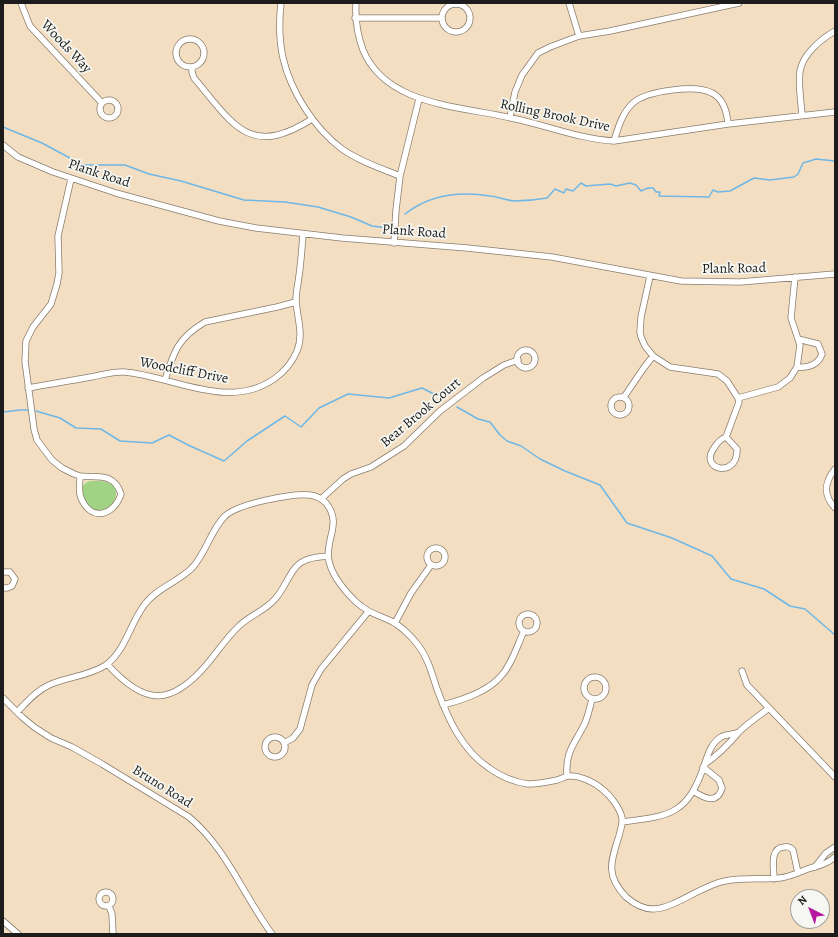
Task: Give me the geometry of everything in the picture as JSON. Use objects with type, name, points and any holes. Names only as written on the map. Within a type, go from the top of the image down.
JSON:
[{"type":"street","name":"Woods Way","points":[[21,3],[30,26],[102,103]]},
{"type":"street","points":[[281,3],[280,29],[283,57],[291,81],[305,109],[333,142],[343,150],[369,164],[400,176]]},
{"type":"street","name":"Rolling Brook Drive","points":[[356,3],[356,18],[359,39],[366,57],[375,70],[396,88],[419,99],[478,112],[510,117],[596,140],[614,141],[728,124],[835,112]]},
{"type":"street","points":[[569,3],[579,36]]},
{"type":"street","points":[[510,117],[515,92],[522,75],[529,63],[538,53],[550,47],[579,36],[610,31],[739,3]]},
{"type":"street","points":[[456,4],[466,8],[470,17],[466,28],[462,31],[456,32],[446,28],[443,24],[442,18],[446,8],[450,5],[456,4]]},
{"type":"street","points":[[356,18],[442,18]]},
{"type":"street","points":[[802,115],[800,70],[814,46],[835,31]]},
{"type":"street","points":[[187,40],[198,42],[204,51],[202,61],[198,65],[192,67],[182,65],[177,56],[179,46],[187,40]]},
{"type":"street","points":[[192,67],[194,78],[232,122],[243,131],[252,135],[270,137],[284,134],[297,129],[312,119]]},
{"type":"street","points":[[614,141],[624,114],[633,103],[641,98],[664,91],[694,89],[713,93],[724,105],[727,113],[728,124]]},
{"type":"street","points":[[394,243],[400,176],[419,99]]},
{"type":"street","name":"Plank Road","points":[[3,145],[18,157],[71,178],[116,193],[219,221],[256,228],[394,243],[467,248],[552,257],[681,281],[740,282],[835,274]]},
{"type":"street","points":[[71,178],[58,236],[57,284],[51,304],[33,327],[26,341],[25,361],[34,429],[37,440],[52,460],[62,468],[80,476],[106,478],[115,481],[121,494],[115,507],[103,514],[92,512],[86,507],[80,497],[80,476]]},
{"type":"street","name":"Woodcliff Drive","points":[[28,388],[123,372],[223,392],[254,390],[268,384],[286,369],[297,352],[300,336],[296,302],[303,234]]},
{"type":"street","points":[[650,276],[640,332],[643,341],[653,356],[670,367],[718,374],[727,381],[739,402],[726,437],[722,439],[713,449],[710,456],[711,462],[716,467],[721,469],[728,468],[738,454],[738,449],[726,437]]},
{"type":"street","points":[[738,398],[778,387],[790,378],[797,367],[800,345],[791,318],[795,277]]},
{"type":"street","points":[[165,380],[173,354],[179,344],[185,336],[199,325],[205,322],[296,302]]},
{"type":"street","points":[[797,367],[806,368],[812,366],[817,362],[822,354],[818,344],[798,339]]},
{"type":"street","points":[[624,397],[653,356]]},
{"type":"street","name":"Bear Brook Court","points":[[321,499],[343,479],[371,466],[404,446],[440,411],[483,378],[507,363],[518,360]]},
{"type":"street","points":[[835,469],[829,476],[826,483],[829,502],[835,508]]},
{"type":"street","points":[[17,712],[35,694],[46,686],[95,670],[107,664],[119,651],[145,604],[158,592],[181,578],[192,568],[200,559],[218,525],[231,510],[250,504],[287,496],[314,496],[321,499],[329,507],[333,518],[328,556],[332,570],[340,584],[368,612],[395,623],[418,644],[426,657],[449,719],[461,740],[479,760],[502,776],[529,784],[558,780],[567,776],[589,781],[602,788],[615,803],[622,818],[622,822],[611,862],[611,870],[613,879],[618,888],[630,900],[649,909],[657,909],[727,880],[774,879],[788,877],[827,863],[835,857]]},
{"type":"street","points":[[107,664],[124,681],[145,694],[158,697],[179,691],[207,664],[239,626],[263,611],[281,594],[298,565],[304,561],[328,556]]},
{"type":"street","points":[[395,623],[410,593],[431,565]]},
{"type":"street","points":[[3,572],[10,572],[15,579],[12,586],[3,588]]},
{"type":"street","points":[[284,743],[293,738],[300,728],[312,685],[321,669],[368,612]]},
{"type":"street","points":[[443,705],[478,692],[502,676],[514,655],[524,631]]},
{"type":"street","points":[[742,671],[747,685],[835,778]]},
{"type":"street","points":[[591,678],[599,678],[604,681],[606,685],[605,693],[600,698],[592,699],[585,694],[585,683],[591,678]]},
{"type":"street","name":"Bruno Road","points":[[3,698],[34,727],[51,738],[72,747],[102,764],[200,826],[219,848],[272,934]]},
{"type":"street","points":[[567,776],[566,764],[568,755],[588,716],[592,699]]},
{"type":"street","points":[[622,822],[651,819],[665,815],[681,805],[693,791],[711,748],[720,738],[739,732],[769,708]]},
{"type":"street","points":[[704,766],[736,738],[739,732]]},
{"type":"street","points":[[693,791],[710,799],[716,798],[721,792],[722,788],[719,780],[704,766]]},
{"type":"street","points":[[774,879],[774,856],[777,850],[785,847],[790,847],[793,850],[798,873]]},
{"type":"street","points":[[815,867],[826,853],[835,847]]},
{"type":"street","points":[[109,906],[112,914],[113,934]]},
{"type":"street","points":[[3,921],[18,934]]},
{"type":"green space","points":[[91,481],[107,482],[115,487],[115,499],[113,503],[105,510],[98,511],[91,508],[83,496],[82,489],[84,484]]},
{"type":"waterway","points":[[3,127],[42,143],[83,165],[125,165],[149,174],[181,181],[244,200],[285,202],[318,207],[351,217],[372,226],[389,228],[392,224]]},
{"type":"waterway","points":[[405,214],[424,202],[456,194],[493,196],[514,201],[530,200],[547,198],[555,189],[564,193],[566,189],[573,191],[581,183],[586,186],[610,184],[616,186],[630,183],[636,185],[641,191],[648,188],[653,188],[656,192],[660,192],[659,196],[709,197],[713,190],[718,192],[730,191],[754,178],[770,180],[794,177],[798,174],[803,163],[816,159],[835,161]]},
{"type":"waterway","points":[[36,411],[60,418],[76,428],[101,429],[120,441],[152,443],[169,435],[224,461],[247,441],[285,416],[301,427],[319,408],[348,394],[389,398],[422,388],[442,398]]},
{"type":"waterway","points":[[457,407],[478,419],[490,422],[500,435],[507,441],[521,446],[540,459],[565,471],[600,485],[627,523],[672,538],[712,556],[731,579],[764,589],[790,606],[805,609],[835,635]]},
{"type":"waterway","points":[[3,412],[29,410]]}]
